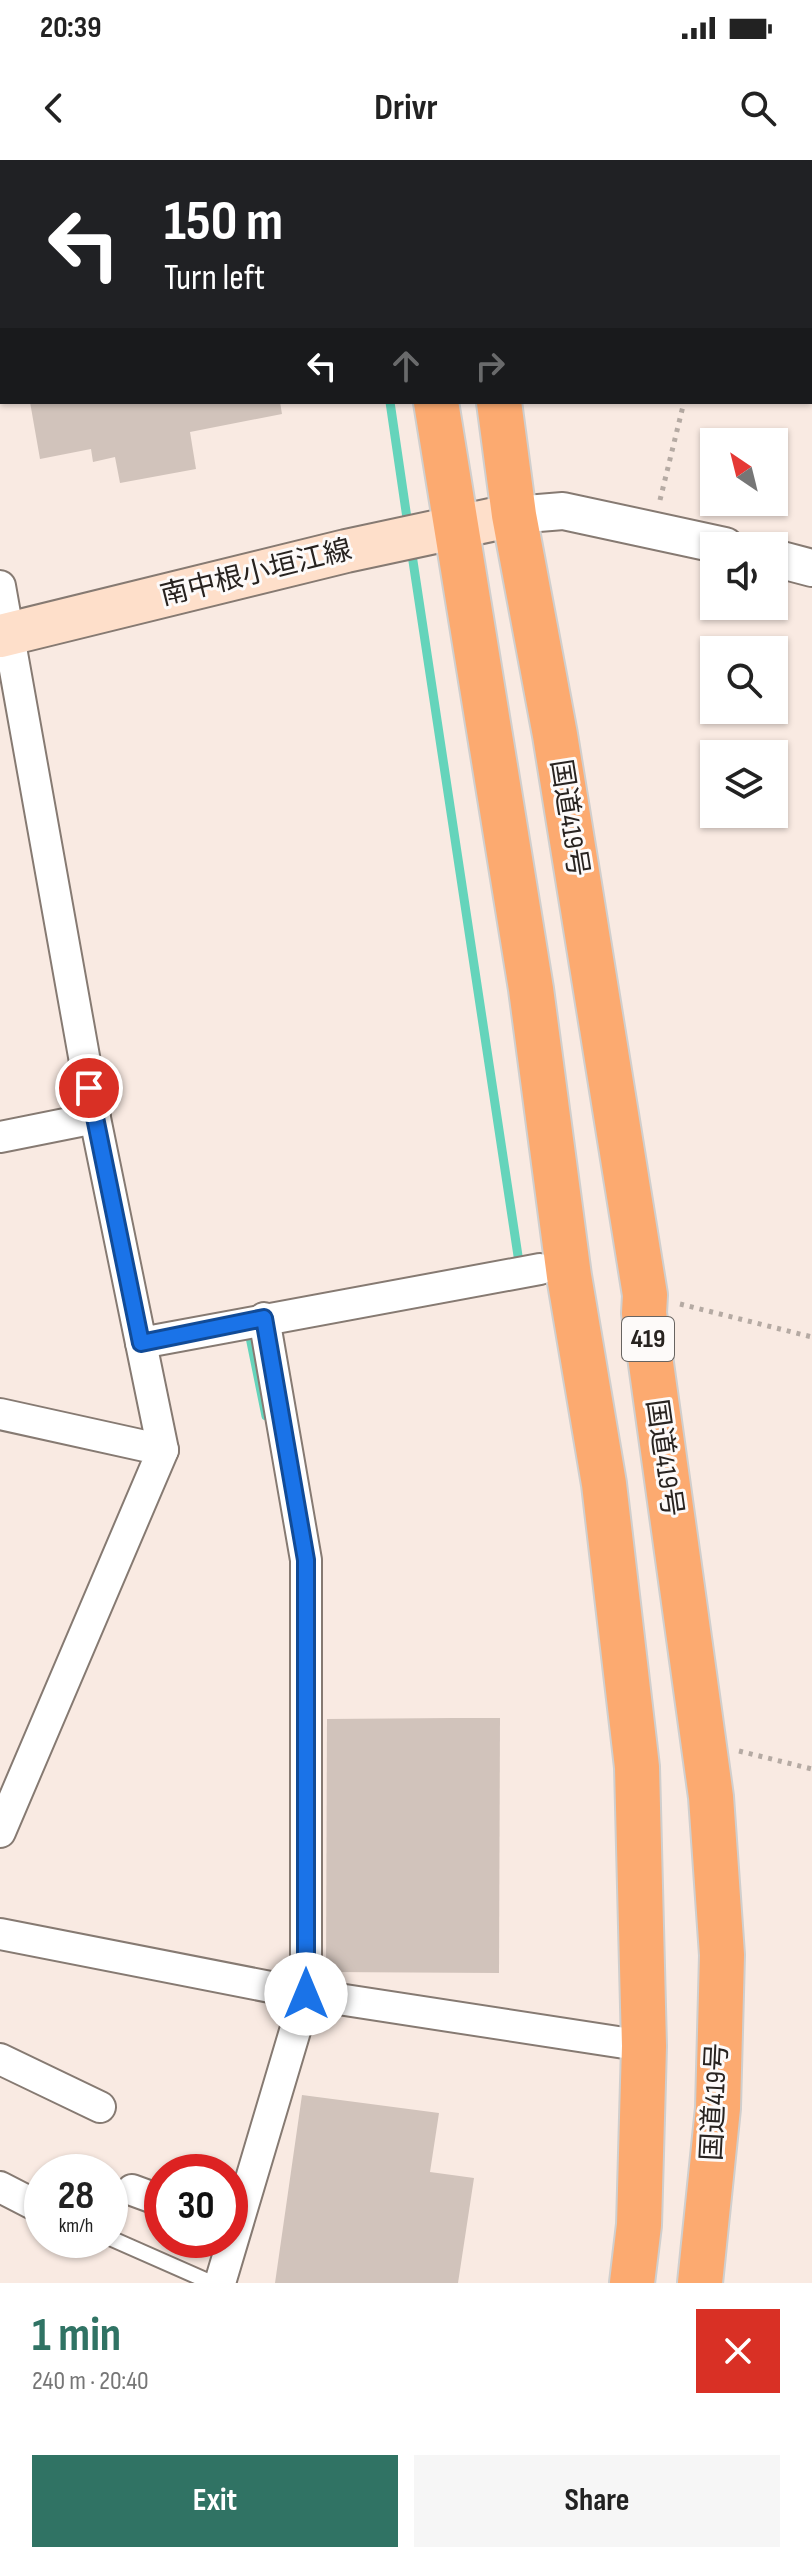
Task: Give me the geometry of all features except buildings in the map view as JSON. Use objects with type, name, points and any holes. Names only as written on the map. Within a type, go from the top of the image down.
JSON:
[{"type":"highway","name":"419","points":[[436,404],[531,989],[569,1276],[604,1484],[637,1767],[644,2046],[639,2225],[632,2283]]},
{"type":"highway","name":"国道419号","points":[[499,404],[514,515],[555,735],[645,1295],[644,1313],[711,1797],[722,1955],[718,2108],[700,2283]]},
{"type":"main road","name":"南中根小垣江線","points":[[4,635],[346,551],[514,515]]},
{"type":"street","points":[[514,515],[563,511],[700,540]]},
{"type":"street","points":[[788,562],[812,568]]},
{"type":"street","points":[[0,586],[4,635],[95,1118],[163,1450],[0,1832]]},
{"type":"street","points":[[0,1137],[95,1118]]},
{"type":"street","points":[[141,1343],[540,1269]]},
{"type":"street","points":[[248,2181],[306,1994],[306,1560],[264,1318]]},
{"type":"street","points":[[0,1414],[163,1450]]},
{"type":"street","points":[[0,1934],[306,1994],[644,2046]]},
{"type":"street","points":[[0,2059],[100,2107]]},
{"type":"street","points":[[0,2187],[24,2199]]},
{"type":"street","points":[[132,2190],[144,2194]]},
{"type":"street","points":[[220,2283],[226,2258]]},
{"type":"lane","points":[[128,2246],[212,2283]]},
{"type":"path","points":[[653,528],[684,404]]},
{"type":"path","points":[[703,1742],[812,1769]]},
{"type":"waterway","points":[[390,404],[408,525]]},
{"type":"waterway","points":[[411,548],[520,1269]]},
{"type":"waterway","points":[[250,1337],[266,1416]]},
{"type":"route","points":[[89,1088],[141,1343],[264,1318],[306,1560],[306,1994]]}]
